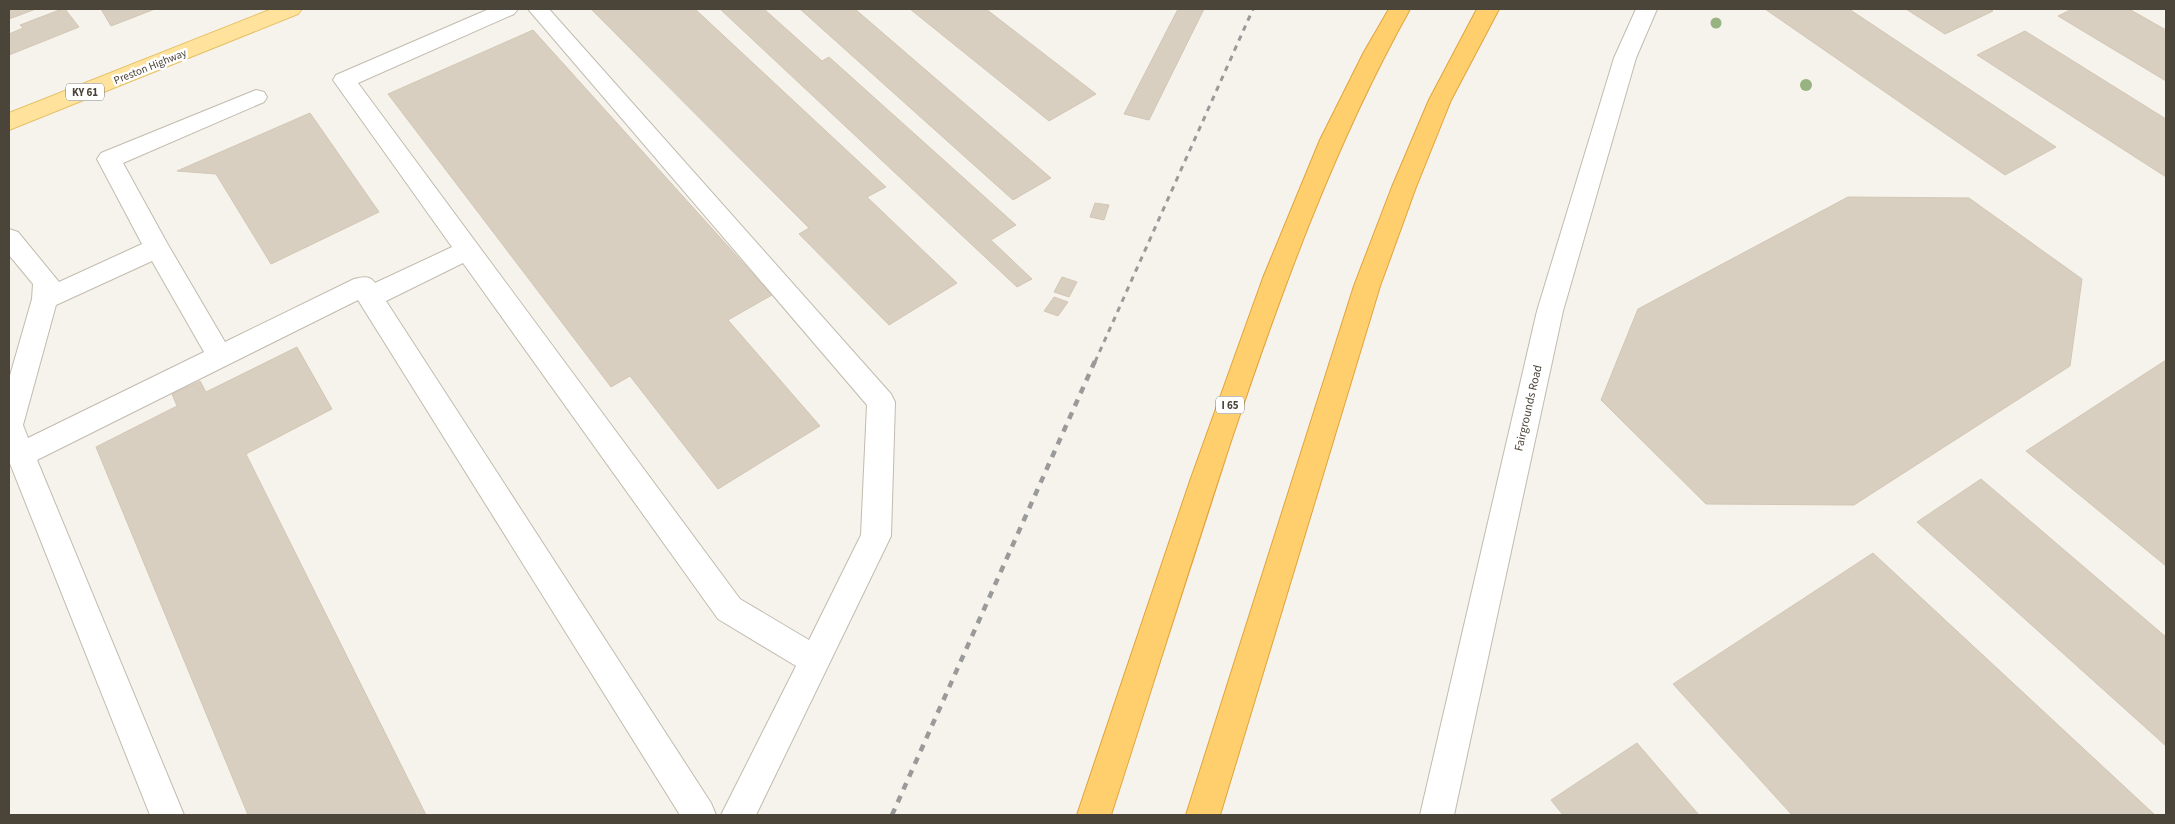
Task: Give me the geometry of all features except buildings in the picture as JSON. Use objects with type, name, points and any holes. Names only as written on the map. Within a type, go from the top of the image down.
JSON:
[{"type":"highway","name":"I 65","points":[[1094,815],[1218,439],[1279,265],[1338,124],[1375,49],[1399,9]]},
{"type":"highway","points":[[1203,815],[1367,286],[1404,187],[1440,100],[1488,9]]},
{"type":"main road","name":"Preston Highway","points":[[9,122],[291,9]]},
{"type":"street","points":[[507,9],[344,80],[729,609],[815,661]]},
{"type":"street","points":[[538,9],[882,402],[876,536],[738,815]]},
{"type":"street","name":"Fairgrounds Road","points":[[1437,815],[1550,311],[1625,58],[1646,9]]},
{"type":"street","points":[[220,356],[157,248],[109,159],[256,97]]},
{"type":"street","points":[[9,238],[46,282],[45,299],[9,426],[167,815]]},
{"type":"street","points":[[45,299],[157,248]]},
{"type":"street","points":[[370,297],[468,250]]},
{"type":"street","points":[[20,455],[364,286],[699,815]]},
{"type":"railway","points":[[1095,362],[1253,9]]},
{"type":"railway","points":[[892,815],[1095,361]]}]
